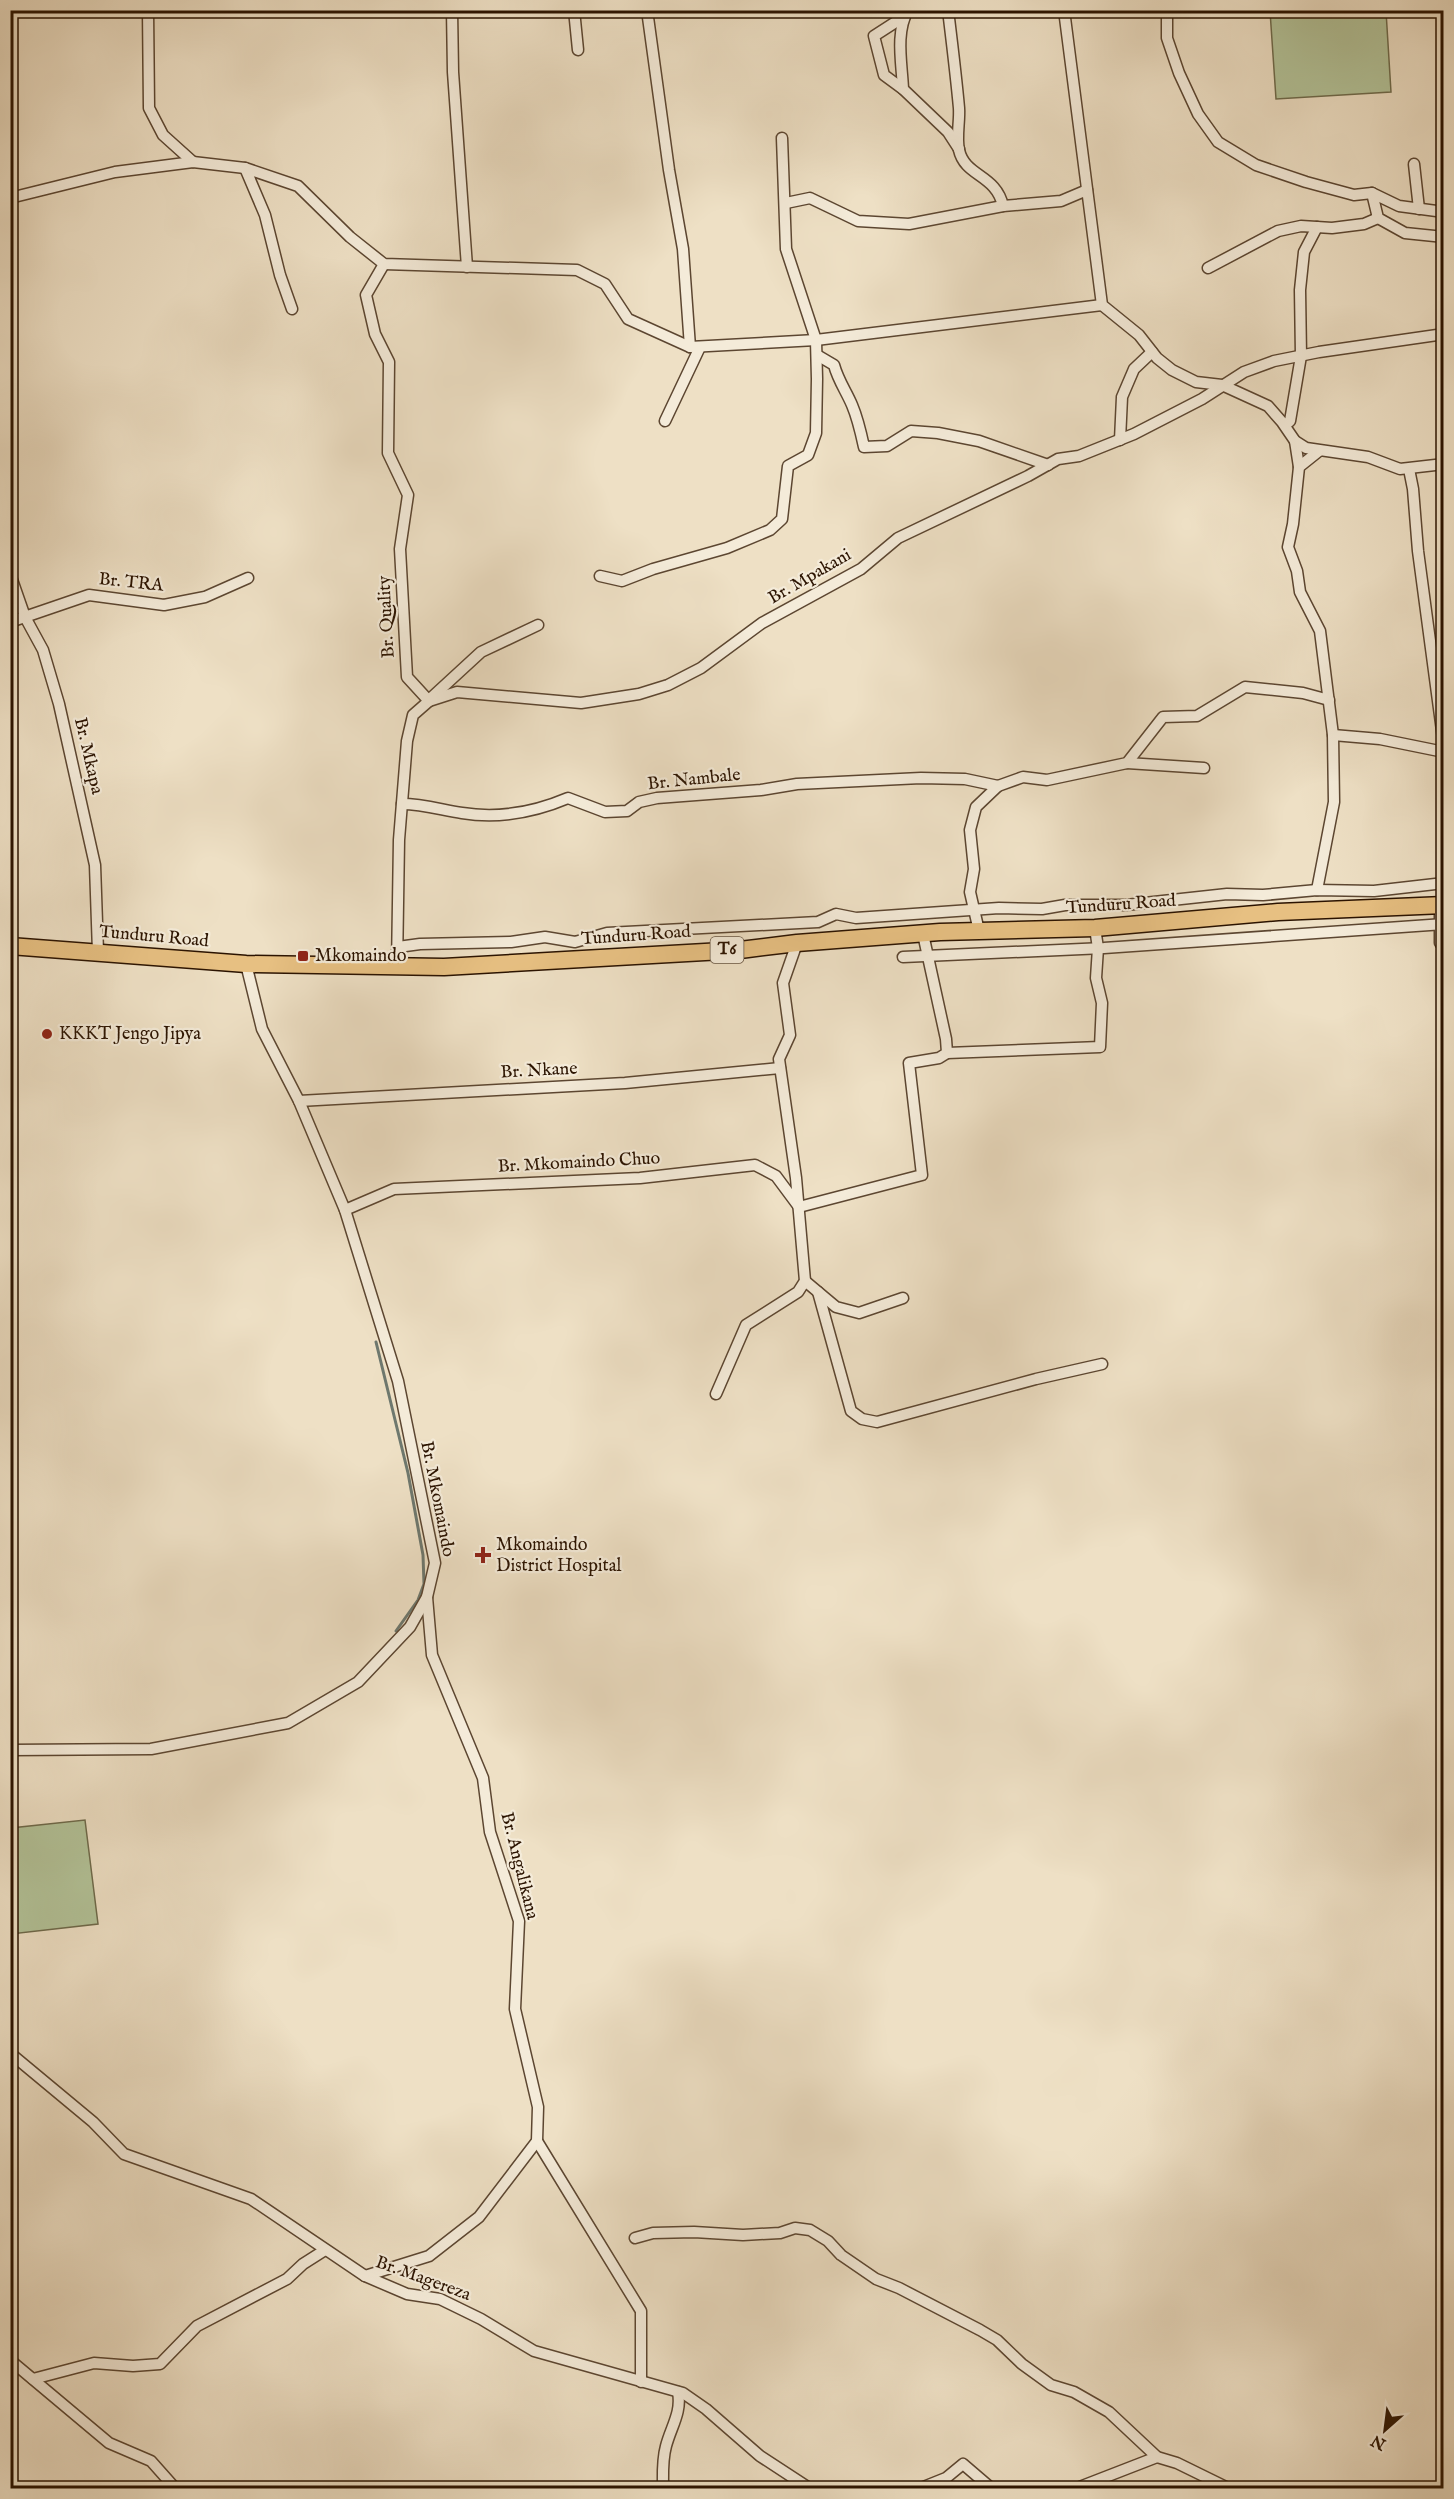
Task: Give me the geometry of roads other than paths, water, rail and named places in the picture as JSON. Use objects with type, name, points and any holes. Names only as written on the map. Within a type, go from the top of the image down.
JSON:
[{"type":"highway","name":"Tunduru Road","points":[[10,946],[246,964],[444,967],[740,950],[797,943],[923,934],[1095,928],[1278,912],[1442,905]]},
{"type":"street","points":[[148,10],[149,108],[163,135],[193,162]]},
{"type":"street","points":[[452,10],[453,72],[466,267]]},
{"type":"street","points":[[574,10],[578,50]]},
{"type":"street","points":[[647,10],[669,170],[683,249],[695,347],[665,421]]},
{"type":"street","points":[[948,10],[959,110],[959,149]]},
{"type":"street","points":[[1064,10],[1102,305],[1139,335],[1152,352],[1172,370],[1196,382],[1222,385],[1268,406],[1285,425],[1294,441],[1299,467],[1293,524],[1288,547],[1297,571],[1300,592],[1320,631],[1333,735],[1334,802],[1317,890]]},
{"type":"street","points":[[1167,10],[1167,38],[1179,73],[1198,114],[1218,142],[1256,165],[1286,175],[1354,195],[1372,193],[1399,206],[1443,212]]},
{"type":"street","points":[[903,89],[900,51],[906,13]]},
{"type":"street","points":[[906,13],[874,36],[884,75],[903,89],[948,132],[965,163],[989,180],[1000,195],[1003,206]]},
{"type":"street","points":[[600,576],[622,581],[653,569],[727,548],[770,530],[782,519],[788,466],[808,455],[816,433],[817,355],[816,340],[786,249],[782,138]]},
{"type":"street","points":[[10,198],[115,172],[193,162],[245,168],[298,186],[350,237],[384,264],[577,270],[605,284],[628,319],[695,347],[816,340],[1102,305]]},
{"type":"street","points":[[1414,165],[1419,209]]},
{"type":"street","points":[[245,168],[265,215],[280,276],[292,309]]},
{"type":"street","points":[[786,202],[810,198],[858,221],[909,224],[1003,206],[1061,201],[1087,190]]},
{"type":"street","points":[[1372,193],[1378,218],[1405,233],[1443,237]]},
{"type":"street","points":[[1208,268],[1278,231],[1301,226],[1332,228],[1364,224],[1378,218]]},
{"type":"street","points":[[1285,425],[1290,421],[1301,356],[1300,290],[1304,252],[1317,227]]},
{"type":"street","name":"Br. Quality","points":[[384,264],[366,295],[375,334],[389,362],[388,453],[408,495],[400,549],[406,677],[429,701]]},
{"type":"street","points":[[1443,334],[1443,347]]},
{"type":"street","name":"Br. Mpakani","points":[[429,701],[457,692],[581,703],[639,694],[668,685],[701,668],[762,623],[861,569],[898,538],[1058,459],[1078,456],[1120,440],[1202,399],[1244,372],[1274,361],[1443,334]]},
{"type":"street","points":[[1120,440],[1122,397],[1134,369],[1152,352]]},
{"type":"street","points":[[817,355],[834,365],[838,381],[857,419],[864,447],[887,446],[911,431],[938,433],[979,441],[1048,465]]},
{"type":"street","points":[[1294,441],[1306,448],[1368,457],[1400,469],[1409,470],[1443,464]]},
{"type":"street","points":[[1299,467],[1318,451]]},
{"type":"street","points":[[1409,470],[1443,746]]},
{"type":"street","name":"Br. Mkapa","points":[[10,574],[26,617],[43,650],[59,704],[95,865],[98,952]]},
{"type":"street","name":"Br. TRA","points":[[10,622],[89,595],[164,605],[205,597],[248,578]]},
{"type":"street","points":[[397,966],[399,840],[407,741],[413,715],[481,652],[538,625]]},
{"type":"street","points":[[1127,763],[1163,717],[1197,716],[1245,687],[1303,693],[1329,700]]},
{"type":"street","points":[[1333,735],[1380,739],[1443,752]]},
{"type":"street","points":[[979,931],[970,892],[974,869],[970,830],[976,807],[998,786],[1023,777],[1047,780],[1127,763],[1204,768]]},
{"type":"street","name":"Br. Nambale","points":[[402,804],[418,804],[465,813],[518,814],[543,809],[568,798],[604,812],[627,811],[639,802],[657,798],[761,790],[797,784],[921,778],[965,779],[998,786]]},
{"type":"street","points":[[398,947],[420,944],[511,942],[545,937],[575,942],[607,933],[818,922],[836,914],[856,918],[999,908],[1042,909],[1065,905],[1126,905],[1227,894],[1263,895],[1317,890],[1374,891],[1443,883]]},
{"type":"street","points":[[1440,943],[1442,905]]},
{"type":"street","points":[[903,957],[1098,948],[1442,924]]},
{"type":"street","points":[[799,1207],[922,1175],[909,1063],[939,1058],[947,1053],[1100,1047],[1102,1003],[1096,978],[1098,948],[1095,928]]},
{"type":"street","points":[[923,934],[947,1053]]},
{"type":"street","points":[[716,1394],[746,1325],[798,1292],[805,1281],[799,1207],[779,1059],[790,1035],[783,983],[797,943]]},
{"type":"street","name":"Br. Mkomaindo","points":[[10,1750],[151,1749],[288,1723],[358,1682],[410,1627],[427,1598],[435,1563],[398,1381],[345,1210],[299,1101],[262,1029],[246,964]]},
{"type":"street","name":"Br. Nkane","points":[[299,1101],[625,1083],[780,1068]]},
{"type":"street","name":"Br. Mkomaindo Chuo","points":[[345,1210],[394,1189],[640,1178],[755,1165],[776,1176],[799,1207]]},
{"type":"street","points":[[805,1281],[836,1307],[859,1313],[903,1298]]},
{"type":"street","points":[[819,1292],[851,1410],[862,1419],[877,1422],[1036,1378],[1102,1364]]},
{"type":"street","name":"Br. Angalikana","points":[[427,1598],[432,1655],[483,1778],[490,1832],[519,1921],[515,2009],[538,2107],[537,2141]]},
{"type":"street","name":"Br. Magereza","points":[[10,2053],[93,2122],[124,2154],[251,2199],[365,2276],[407,2294],[440,2299],[481,2319],[534,2351],[678,2392],[706,2409],[745,2444],[809,2488]]},
{"type":"street","points":[[365,2276],[429,2256],[479,2217],[537,2141],[641,2311],[641,2382]]},
{"type":"street","points":[[635,2238],[653,2233],[694,2232],[743,2235],[780,2233],[795,2228],[810,2230],[876,2279],[899,2288],[980,2330],[997,2340],[1022,2364],[1051,2385],[1074,2392],[1110,2412],[1157,2457],[1177,2463],[1228,2488]]},
{"type":"street","points":[[33,2379],[94,2363],[133,2366],[160,2364],[197,2326],[287,2279],[303,2264],[325,2250]]},
{"type":"street","points":[[10,2360],[109,2443],[151,2461],[175,2488]]},
{"type":"street","points":[[663,2488],[662,2470],[666,2447],[680,2405],[678,2392]]},
{"type":"street","points":[[1077,2488],[1157,2457]]},
{"type":"street","points":[[921,2488],[946,2478],[963,2464],[991,2488]]},
{"type":"waterway","points":[[376,1342],[408,1473],[423,1555],[424,1584],[418,1600],[396,1631]]},
{"type":"place","name":"Mkomaindo","points":[[303,956]]},
{"type":"place","name":"KKKT Jengo Jipya","points":[[47,1034]]},
{"type":"place","name":"Mkomaindo District Hospital","points":[[483,1555]]}]
